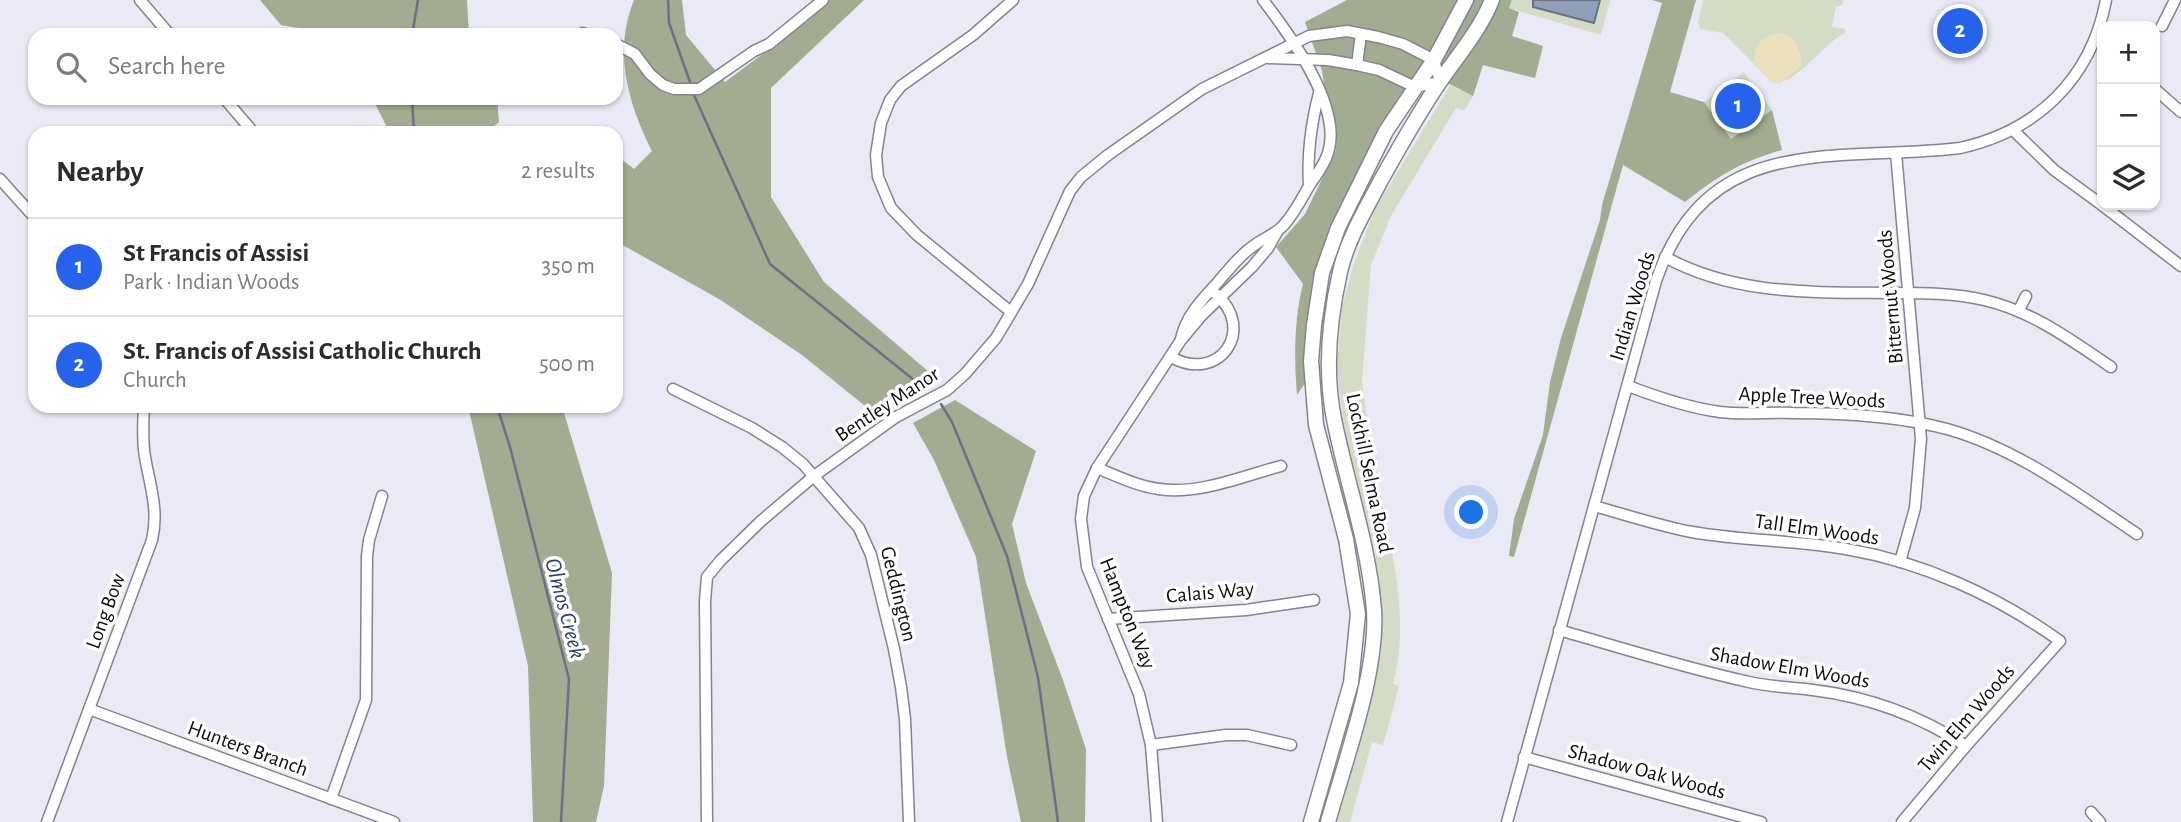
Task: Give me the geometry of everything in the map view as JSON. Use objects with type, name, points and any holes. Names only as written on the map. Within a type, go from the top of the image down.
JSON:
[{"type":"main road","name":"Lockhill Selma Road","points":[[1311,822],[1351,684],[1358,614],[1346,538],[1316,425],[1311,361],[1322,273],[1338,228],[1386,131],[1434,60],[1466,0]]},
{"type":"main road","name":"Lockhill Selma Road","points":[[1328,822],[1366,683],[1374,614],[1363,535],[1334,423],[1330,395],[1328,368],[1340,269],[1365,210],[1440,82],[1473,36],[1492,0]]},
{"type":"street","points":[[140,0],[164,28]]},
{"type":"street","points":[[623,48],[635,54],[650,74],[663,85],[674,89],[699,89],[754,51],[769,44],[823,0]]},
{"type":"street","points":[[1011,312],[917,235],[891,208],[878,177],[876,155],[881,123],[890,100],[901,86],[972,35],[1013,0]]},
{"type":"street","name":"Hampton Way","points":[[1157,822],[1156,782],[1151,745],[1135,682],[1090,579],[1082,530],[1084,496],[1097,468],[1181,340],[1268,248],[1321,169],[1331,141],[1328,116],[1305,60],[1263,0]]},
{"type":"street","name":"Indian Woods","points":[[1507,822],[1656,281],[1677,233],[1699,205],[1720,188],[1759,167],[1793,159],[1960,148],[1979,144],[2028,122],[2057,97],[2081,67],[2098,33],[2106,0]]},
{"type":"street","points":[[2162,26],[2175,0]]},
{"type":"street","name":"Bentley Manor","points":[[707,822],[707,577],[761,521],[814,476],[896,417],[956,383],[996,338],[1041,259],[1061,207],[1082,177],[1108,155],[1202,89],[1234,71],[1268,58],[1293,42],[1328,32],[1361,34],[1403,44],[1434,60]]},
{"type":"street","points":[[1357,65],[1361,34]]},
{"type":"street","points":[[2091,49],[2097,53]]},
{"type":"street","name":"Bentley Manor","points":[[1268,58],[1357,65],[1379,70],[1415,86]]},
{"type":"street","points":[[1415,86],[1440,82],[1434,60]]},
{"type":"street","points":[[1309,186],[1311,132],[1319,93]]},
{"type":"street","points":[[2160,93],[2181,112]]},
{"type":"street","points":[[230,105],[248,126]]},
{"type":"street","points":[[2013,130],[2054,170],[2097,201]]},
{"type":"street","name":"Bitternut Woods","points":[[1896,153],[1920,425],[1918,487],[1900,562]]},
{"type":"street","points":[[0,179],[28,210]]},
{"type":"street","points":[[2108,210],[2181,266]]},
{"type":"street","name":"Hampton Way","points":[[1181,340],[1186,322],[1241,256],[1277,232]]},
{"type":"street","points":[[1665,257],[1695,272],[1754,287],[1801,292],[1954,295],[1984,300],[2019,310],[2111,367]]},
{"type":"street","points":[[1171,357],[1182,363],[1205,365],[1226,351],[1233,336],[1233,318],[1212,289]]},
{"type":"street","points":[[2019,310],[2026,296]]},
{"type":"street","name":"Apple Tree Woods","points":[[1628,386],[1718,412],[1832,413],[1958,433],[2016,457],[2137,534]]},
{"type":"street","name":"Geddington","points":[[673,389],[752,428],[782,447],[814,476],[859,528],[871,555],[901,687],[905,719],[909,822]]},
{"type":"street","name":"Long Bow","points":[[47,822],[152,540],[156,521],[144,453],[144,413]]},
{"type":"street","points":[[1097,468],[1141,485],[1172,491],[1202,487],[1281,466]]},
{"type":"street","points":[[331,799],[366,700],[367,556],[382,496]]},
{"type":"street","name":"Tall Elm Woods","points":[[1594,506],[1694,532],[1847,549],[1900,562],[1950,579],[2000,603],[2060,641]]},
{"type":"street","points":[[1346,538],[1363,535]]},
{"type":"street","name":"Calais Way","points":[[1108,619],[1247,610],[1314,600]]},
{"type":"street","name":"Shadow Elm Woods","points":[[1559,630],[1716,675],[1754,683],[1849,695],[1881,704],[1939,728],[1966,746]]},
{"type":"street","name":"Twin Elm Woods","points":[[1902,822],[2060,641]]},
{"type":"street","name":"Hunters Branch","points":[[89,709],[394,822]]},
{"type":"street","points":[[1151,745],[1226,735],[1247,735],[1291,744]]},
{"type":"street","name":"Shadow Oak Woods","points":[[1524,757],[1761,822]]},
{"type":"street","points":[[1708,822],[1712,808]]},
{"type":"street","points":[[2091,812],[2100,822]]},
{"type":"green space","points":[[260,0],[467,0],[469,28],[299,28],[281,25]]},
{"type":"green space","points":[[634,0],[682,0],[686,35],[725,82],[806,22],[830,0],[864,0],[771,88],[771,197],[824,282],[936,378],[875,414],[802,355],[719,299],[623,245],[623,160],[634,169],[652,151],[636,115],[626,77],[624,58],[628,19]]},
{"type":"green space","points":[[1347,0],[1512,0],[1509,8],[1519,12],[1512,36],[1543,46],[1535,78],[1483,65],[1473,96],[1450,84],[1404,94],[1327,245],[1307,380],[1297,395],[1296,339],[1303,284],[1276,247],[1305,214],[1336,150],[1337,130],[1326,96],[1322,71],[1305,22]]},
{"type":"green space","points":[[1512,0],[1610,0],[1601,35],[1509,8]]},
{"type":"green space","points":[[1652,0],[1696,0],[1670,92],[1704,102],[1731,139],[1772,110],[1782,150],[1731,170],[1685,202],[1623,165],[1514,557],[1509,556],[1514,519],[1543,435],[1550,382],[1561,338],[1600,220],[1602,205],[1662,3]]},
{"type":"green space","points":[[1703,0],[1843,0],[1842,6],[1836,6],[1832,27],[1845,29],[1845,33],[1801,71],[1782,82],[1773,83],[1723,33],[1700,29],[1698,22]]},
{"type":"green space","points":[[1744,72],[1772,110],[1731,139],[1704,102]]},
{"type":"green space","points":[[1451,84],[1473,96],[1464,111],[1456,108],[1392,214],[1371,265],[1362,380],[1368,428],[1363,430],[1370,459],[1378,457],[1376,470],[1396,576],[1400,630],[1393,684],[1399,686],[1383,745],[1372,742],[1350,822],[1337,822],[1375,681],[1381,652],[1382,622],[1375,549],[1347,442],[1342,410],[1337,366],[1342,307],[1354,263],[1375,209]]},
{"type":"green space","points":[[376,105],[498,105],[499,122],[494,126],[386,126]]},
{"type":"green space","points":[[955,400],[1036,451],[1012,524],[1026,583],[1086,749],[1085,822],[1021,822],[1007,757],[976,557],[934,460],[913,423]]},
{"type":"green space","points":[[470,413],[564,413],[612,573],[604,786],[596,822],[533,822],[528,666]]},
{"type":"sand","points":[[1779,33],[1796,44],[1802,65],[1780,84],[1773,83],[1754,63],[1759,42],[1767,36]]},
{"type":"water","points":[[1533,0],[1600,0],[1594,23],[1533,7]]},
{"type":"waterway","name":"Olmos Creek","points":[[413,28],[418,0]]},
{"type":"waterway","points":[[668,0],[669,23],[690,82]]},
{"type":"waterway","points":[[694,95],[770,264],[925,389]]},
{"type":"waterway","name":"Olmos Creek","points":[[412,105],[414,126]]},
{"type":"waterway","points":[[941,404],[952,422],[1007,556],[1038,677],[1058,822]]},
{"type":"waterway","name":"Olmos Creek","points":[[499,413],[569,679],[561,822]]},
{"type":"place","name":"St. Francis of Assisi Catholic Church","points":[[1960,31]]},
{"type":"place","name":"St Francis of Assisi","points":[[1738,106]]}]
